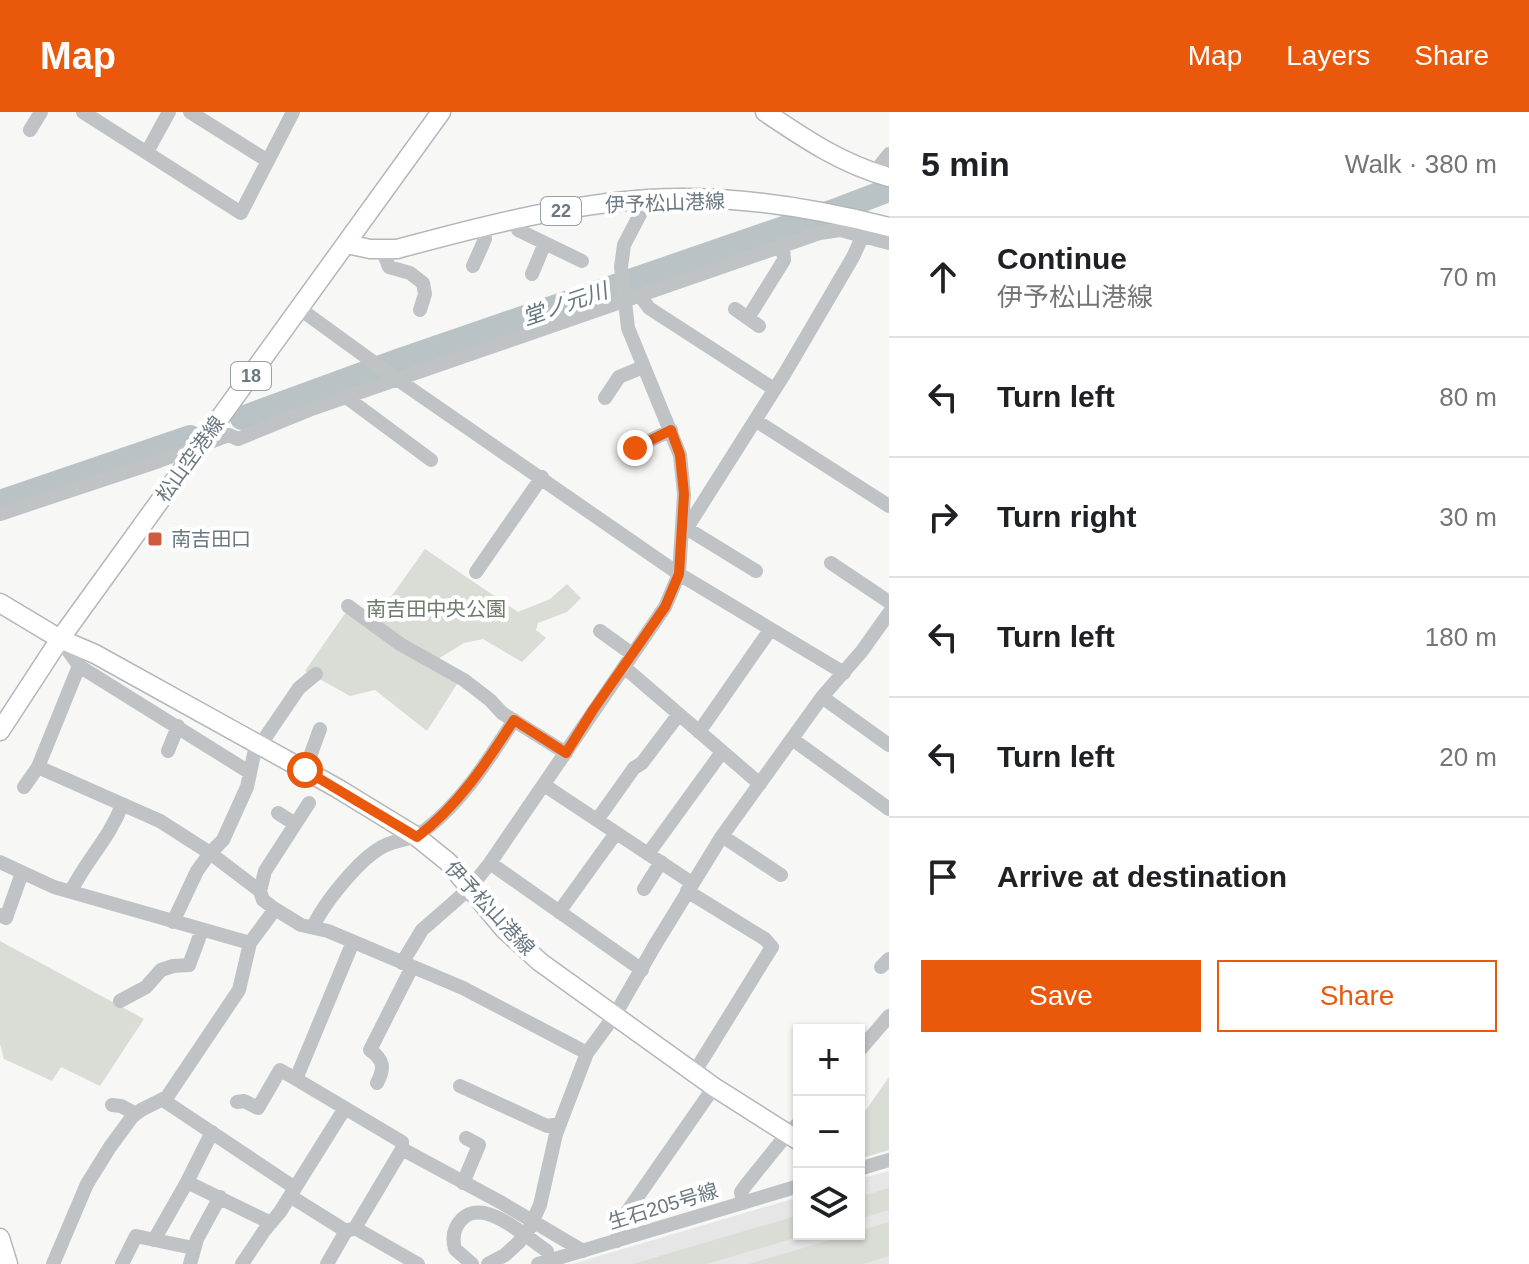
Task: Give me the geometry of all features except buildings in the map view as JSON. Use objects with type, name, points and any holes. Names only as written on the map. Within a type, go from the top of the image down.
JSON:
[{"type":"main road","name":"松山空港線","points":[[0,731],[60,639],[441,112]]},
{"type":"main road","points":[[765,112],[821,150],[880,175]]},
{"type":"main road","name":"伊予松山港線","points":[[347,244],[397,249],[516,221],[648,199],[697,199],[779,206],[864,229],[889,227]]},
{"type":"main road","name":"伊予松山港線","points":[[0,603],[60,639],[95,654],[305,770],[417,837],[448,862],[504,929],[540,962],[714,1087],[793,1131]]},
{"type":"main road","points":[[0,1238],[8,1264]]},
{"type":"street","points":[[83,112],[241,213],[293,112]]},
{"type":"street","points":[[190,112],[268,161]]},
{"type":"street","points":[[147,152],[165,113]]},
{"type":"street","points":[[880,175],[889,154]]},
{"type":"street","points":[[377,1083],[383,1066],[380,1058],[370,1050],[428,923],[470,888],[490,863],[665,607],[679,574],[685,531],[680,455],[628,328],[621,267],[624,245],[648,199]]},
{"type":"street","points":[[516,221],[518,230],[582,261]]},
{"type":"street","points":[[473,266],[485,239],[483,228]]},
{"type":"street","points":[[0,514],[229,435],[238,439],[394,378],[624,299],[641,297],[820,233],[864,229],[889,243]]},
{"type":"street","points":[[685,531],[853,257],[864,229]]},
{"type":"street","points":[[532,274],[545,243]]},
{"type":"street","points":[[735,309],[754,322],[784,260],[783,247]]},
{"type":"street","points":[[382,249],[389,267],[410,273],[423,283],[425,294],[420,310]]},
{"type":"street","points":[[641,297],[649,308],[774,389]]},
{"type":"street","points":[[300,309],[394,378],[679,574],[844,673]]},
{"type":"street","points":[[605,398],[619,377],[643,367]]},
{"type":"street","points":[[346,397],[431,460]]},
{"type":"street","points":[[755,420],[889,506]]},
{"type":"street","points":[[635,448],[671,430]]},
{"type":"street","points":[[476,572],[542,477]]},
{"type":"street","points":[[685,531],[756,571]]},
{"type":"street","points":[[831,563],[889,602]]},
{"type":"street","points":[[348,606],[400,644],[464,680],[514,720],[566,753]]},
{"type":"street","points":[[488,1264],[505,1255],[531,1226],[560,1124],[587,1053],[615,1015],[689,887],[822,697],[889,613]]},
{"type":"street","points":[[699,732],[770,630]]},
{"type":"street","points":[[600,631],[679,714],[760,784]]},
{"type":"street","points":[[60,639],[79,666],[249,772]]},
{"type":"street","points":[[24,787],[38,767],[79,666]]},
{"type":"street","points":[[173,922],[197,871],[223,840],[247,787],[249,772],[260,745],[299,688],[316,674]]},
{"type":"street","points":[[822,697],[889,745]]},
{"type":"street","points":[[597,820],[634,768],[642,763],[679,714]]},
{"type":"street","points":[[313,927],[322,910],[373,853],[384,846],[417,837],[429,828],[488,761],[514,720]]},
{"type":"street","points":[[168,751],[178,726]]},
{"type":"street","points":[[305,770],[320,729]]},
{"type":"street","points":[[792,739],[889,809]]},
{"type":"street","points":[[644,889],[655,858],[722,752]]},
{"type":"street","points":[[38,767],[183,834],[260,891]]},
{"type":"street","points":[[544,785],[655,858],[689,887],[772,947],[694,1073]]},
{"type":"street","points":[[309,803],[265,871],[260,891],[263,900],[301,925],[328,931],[463,988],[587,1053]]},
{"type":"street","points":[[71,891],[88,861],[113,828],[122,805]]},
{"type":"street","points":[[278,813],[295,824]]},
{"type":"street","points":[[559,912],[616,833]]},
{"type":"street","points":[[722,836],[781,875]]},
{"type":"street","points":[[0,862],[54,887],[250,943]]},
{"type":"street","points":[[490,863],[642,970]]},
{"type":"street","points":[[0,915],[6,918],[22,873]]},
{"type":"street","points":[[53,1264],[87,1184],[110,1147],[136,1114],[163,1100],[239,990],[250,943],[275,909]]},
{"type":"street","points":[[120,1001],[146,987],[166,967],[189,965],[202,930]]},
{"type":"street","points":[[296,1079],[353,942]]},
{"type":"street","points":[[865,1044],[889,1016]]},
{"type":"street","points":[[237,1102],[244,1101],[258,1108],[280,1070],[402,1142],[402,1149],[327,1264]]},
{"type":"street","points":[[460,1086],[547,1126],[560,1124]]},
{"type":"street","points":[[617,1241],[620,1222],[714,1087]]},
{"type":"street","points":[[163,1100],[350,1230],[418,1264]]},
{"type":"street","points":[[112,1105],[136,1114]]},
{"type":"street","points":[[242,1264],[293,1192],[345,1108]]},
{"type":"street","points":[[154,1240],[212,1132]]},
{"type":"street","points":[[743,1203],[741,1192],[746,1185],[793,1134]]},
{"type":"street","points":[[463,1183],[479,1145],[466,1138]]},
{"type":"street","points":[[402,1149],[531,1226],[583,1251]]},
{"type":"street","points":[[862,1168],[889,1160]]},
{"type":"street","points":[[187,1182],[271,1223]]},
{"type":"street","name":"生石205号線","points":[[538,1264],[793,1188]]},
{"type":"street","points":[[190,1264],[193,1248],[220,1197]]},
{"type":"street","points":[[472,1264],[455,1249],[453,1236],[461,1220],[476,1212],[488,1212],[547,1251]]},
{"type":"street","points":[[122,1264],[136,1236],[193,1248]]},
{"type":"shaded area","points":[[889,1171],[889,1264],[572,1264],[793,1199],[793,1240],[865,1240],[865,1177]]},
{"type":"green space","name":"南吉田中央公園","points":[[425,549],[518,612],[550,599],[567,584],[581,598],[567,612],[538,623],[536,630],[546,638],[522,662],[483,639],[464,643],[430,664],[457,684],[427,731],[375,690],[350,696],[305,671],[346,612],[376,618]]},
{"type":"green space","points":[[0,941],[144,1019],[100,1086],[61,1067],[52,1081],[4,1059],[0,1044]]},
{"type":"green space","points":[[889,1077],[889,1150],[865,1157],[865,1111]]},
{"type":"green space","points":[[889,1188],[889,1210],[865,1217],[865,1195]]},
{"type":"green space","points":[[793,1217],[793,1238],[707,1264],[633,1264]]},
{"type":"green space","points":[[889,1222],[889,1256],[863,1264],[749,1264],[830,1240],[865,1240],[865,1229]]},
{"type":"waterway","name":"堂ノ元川","points":[[242,418],[889,190]]},
{"type":"waterway","name":"堂ノ元川","points":[[0,502],[190,437]]},
{"type":"place","name":"南吉田口","points":[[155,539]]},
{"type":"route","points":[[305,770],[417,837],[470,783],[514,720],[566,753],[665,607],[679,574],[684,494],[680,455],[671,430],[635,448]]}]
